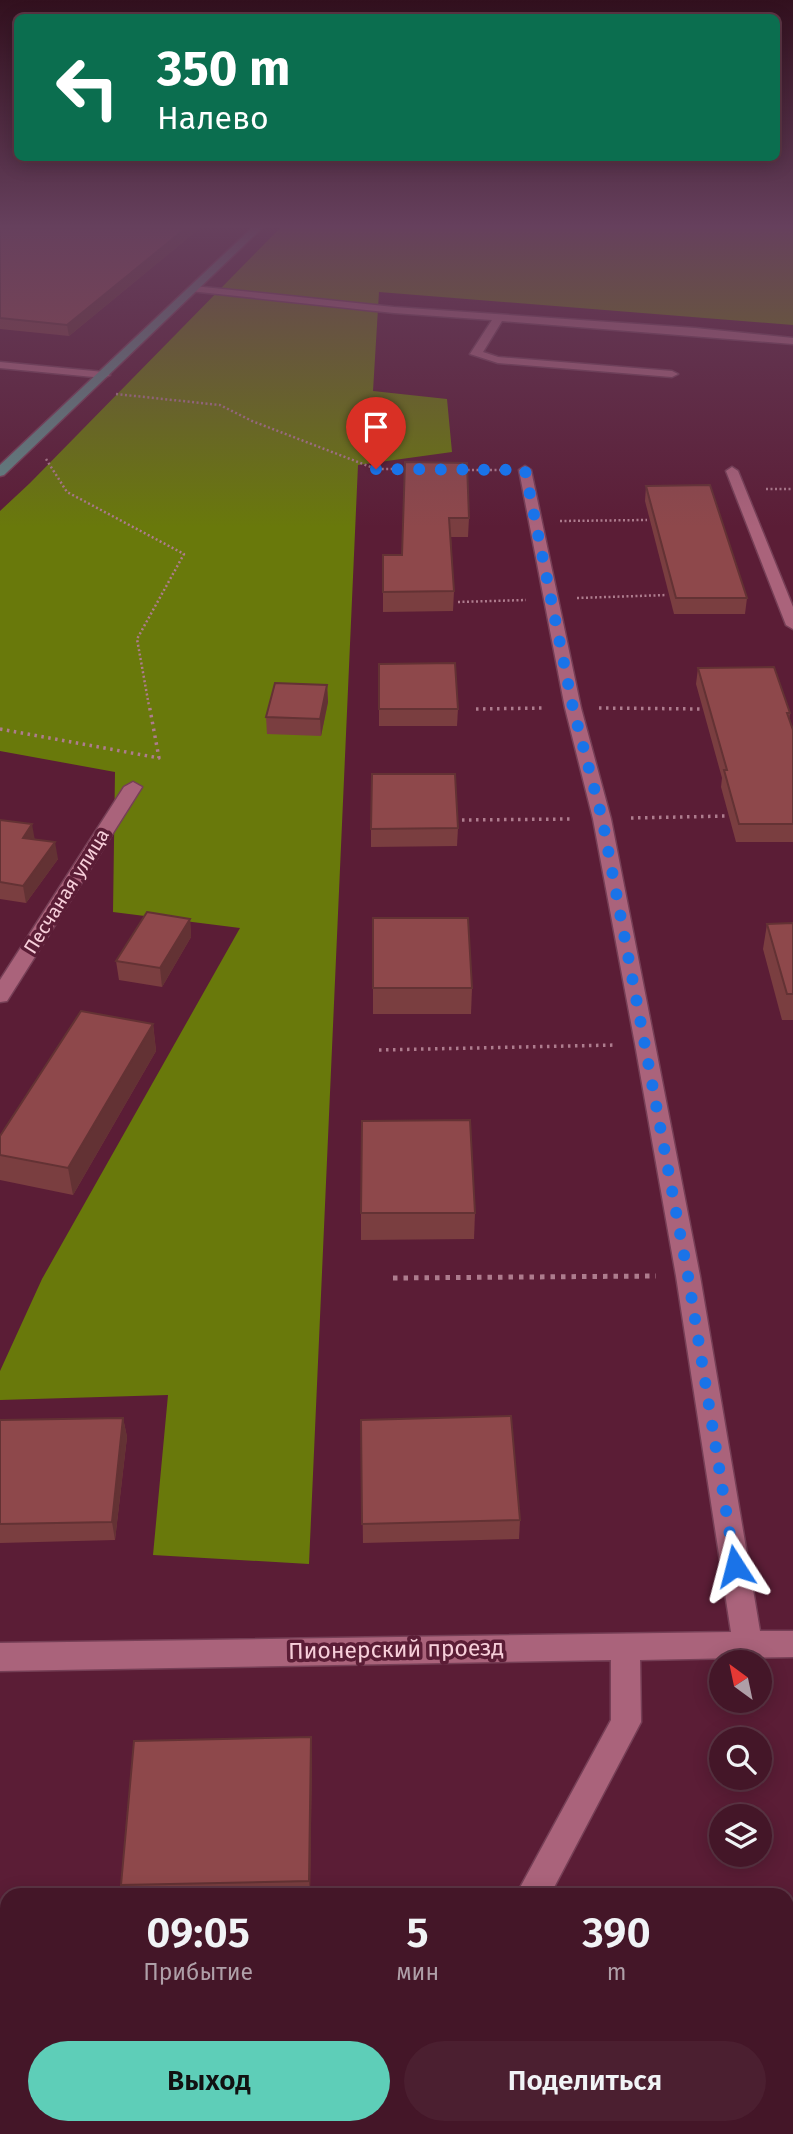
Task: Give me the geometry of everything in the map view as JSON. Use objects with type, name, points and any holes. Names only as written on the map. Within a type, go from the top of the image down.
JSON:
[{"type":"main road","points":[[0,472],[154,328]]},
{"type":"street","points":[[493,328],[476,354],[498,360],[672,374]]},
{"type":"street","points":[[636,328],[793,341]]},
{"type":"street","points":[[0,365],[104,375]]},
{"type":"street","points":[[525,470],[573,708],[602,818],[645,1044],[688,1276],[748,1644]]},
{"type":"street","points":[[732,471],[793,625]]},
{"type":"street","name":"Песчаная улица","points":[[0,996],[133,787]]},
{"type":"street","name":"Пионерский проезд","points":[[0,1657],[793,1644]]},
{"type":"street","points":[[536,1888],[626,1722],[625,1646]]},
{"type":"path","points":[[114,394],[220,405],[252,421],[376,469],[416,469]]},
{"type":"path","points":[[0,729],[159,758],[137,639],[184,554],[67,492],[40,450]]},
{"type":"path","points":[[457,470],[525,470]]},
{"type":"path","points":[[534,522],[647,520]]},
{"type":"path","points":[[462,820],[728,816]]},
{"type":"path","points":[[379,1050],[645,1044]]},
{"type":"path","points":[[393,1278],[688,1276]]},
{"type":"green space","points":[[182,328],[377,328],[373,391],[447,399],[452,452],[358,465],[309,1564],[153,1555],[168,1395],[0,1400],[0,1371],[42,1279],[240,928],[113,912],[115,772],[0,751],[0,511]]},
{"type":"building","points":[[405,462],[467,463],[469,518],[449,518],[454,591],[383,592],[383,555],[402,555]]},
{"type":"building","points":[[710,485],[747,598],[676,598],[646,486]]},
{"type":"building","points":[[455,663],[458,709],[379,709],[379,664]]},
{"type":"building","points":[[774,667],[793,730],[793,824],[739,824],[724,770],[727,770],[698,668]]},
{"type":"building","points":[[275,683],[327,685],[320,719],[266,717]]},
{"type":"building","points":[[372,774],[455,774],[458,828],[371,829]]},
{"type":"building","points":[[0,820],[32,824],[23,838],[55,842],[23,886],[0,882]]},
{"type":"building","points":[[147,912],[190,919],[160,968],[116,961]]},
{"type":"building","points":[[373,918],[468,918],[472,988],[373,988]]},
{"type":"building","points":[[793,923],[793,994],[787,994],[767,924]]},
{"type":"building","points":[[81,1011],[153,1024],[68,1168],[0,1155],[0,1136]]},
{"type":"building","points":[[470,1120],[475,1213],[361,1213],[362,1121]]},
{"type":"building","points":[[511,1416],[520,1520],[362,1524],[361,1420]]},
{"type":"building","points":[[123,1418],[112,1522],[0,1524],[0,1420]]},
{"type":"building","points":[[311,1737],[309,1881],[121,1885],[134,1741]]},
{"type":"route","points":[[376,469],[525,470],[573,708],[602,818],[688,1276],[735,1566]]}]
